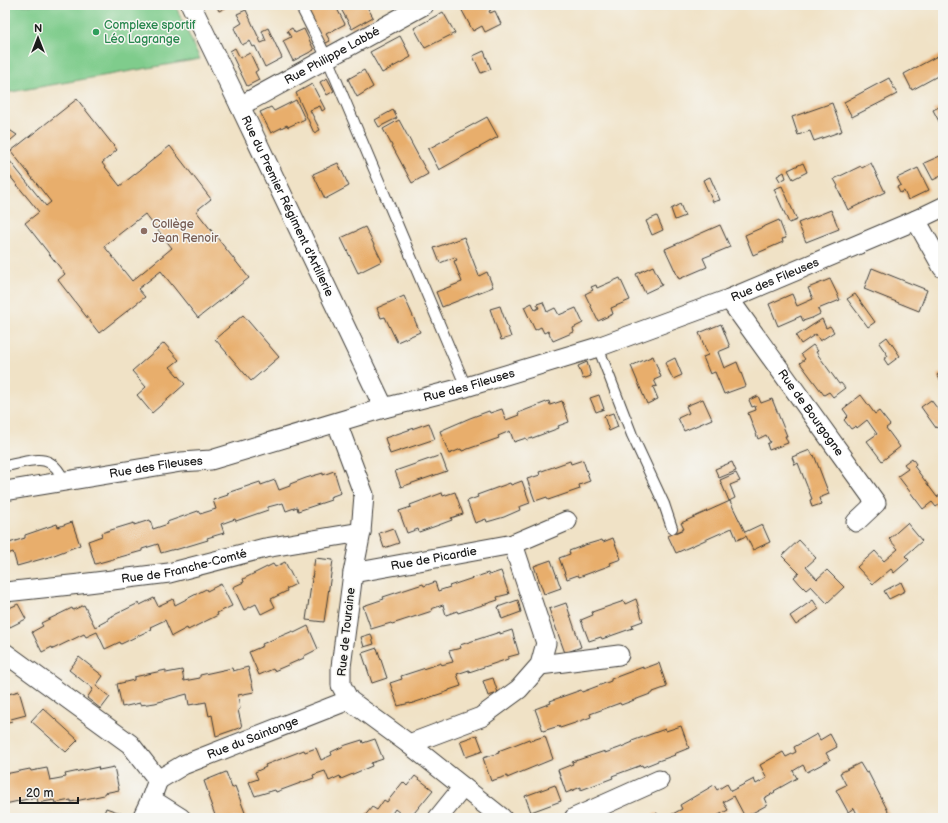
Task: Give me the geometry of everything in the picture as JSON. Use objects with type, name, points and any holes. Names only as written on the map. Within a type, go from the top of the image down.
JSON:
[{"type":"street","name":"Rue du Premier Régiment d'Artillerie","points":[[190,5],[240,106],[384,408]]},
{"type":"street","name":"Rue Philippe Labbé","points":[[240,106],[424,5]]},
{"type":"street","name":"Rue des Fileuses","points":[[5,491],[181,462],[211,460],[384,408],[466,388],[598,347],[729,299],[916,220],[943,207]]},
{"type":"street","points":[[916,220],[943,268]]},
{"type":"street","name":"Rue de Bourgogne","points":[[729,299],[876,503],[856,522]]},
{"type":"street","name":"Rue de Touraine","points":[[337,423],[364,495],[361,532],[353,573],[341,667],[341,685],[349,700],[409,744],[502,818]]},
{"type":"street","name":"Rue de Picardie","points":[[353,573],[513,544],[567,521]]},
{"type":"street","name":"Rue de Franche-Comté","points":[[5,592],[169,573],[265,548],[361,532]]},
{"type":"street","points":[[409,744],[481,717],[519,689],[540,665],[546,643],[513,544]]},
{"type":"street","points":[[5,653],[130,744],[158,780],[142,818]]},
{"type":"street","points":[[540,665],[619,655]]},
{"type":"street","name":"Rue du Saintonge","points":[[158,780],[183,765],[349,700]]},
{"type":"street","points":[[574,818],[659,780]]},
{"type":"street","points":[[438,818],[463,787]]},
{"type":"street","points":[[151,799],[182,818]]},
{"type":"lane","points":[[300,5],[327,58],[466,388]]},
{"type":"lane","points":[[598,347],[632,435],[664,504],[672,528]]},
{"type":"lane","points":[[5,466],[36,460],[44,460],[53,464],[60,470],[64,481]]},
{"type":"green space","name":"Complexe sportif Léo Lagrange","points":[[5,5],[175,5],[200,59],[5,93]]},
{"type":"building","points":[[216,5],[231,5],[219,11]]},
{"type":"building","points":[[308,5],[335,5],[345,24],[326,34],[330,41],[324,44],[304,7]]},
{"type":"building","points":[[348,5],[366,5],[373,17],[352,29],[341,9]]},
{"type":"building","points":[[459,5],[489,5],[491,10],[489,11],[490,13],[495,11],[501,24],[485,32],[482,26],[473,31]]},
{"type":"building","points":[[246,10],[261,43],[266,41],[262,31],[268,28],[282,58],[265,67],[255,46],[253,47],[250,41],[242,45],[234,28],[242,23],[237,14]]},
{"type":"building","points":[[443,12],[455,33],[425,48],[414,28]]},
{"type":"building","points":[[292,28],[295,33],[304,29],[314,50],[293,61],[283,41],[291,37],[287,31]]},
{"type":"building","points":[[400,36],[411,57],[382,73],[370,52]]},
{"type":"building","points":[[235,48],[240,58],[250,53],[258,70],[255,72],[259,80],[247,86],[230,51]]},
{"type":"building","points":[[484,51],[491,69],[481,73],[473,56]]},
{"type":"building","points":[[943,53],[943,73],[912,90],[904,74]]},
{"type":"building","points":[[364,70],[373,87],[357,97],[348,79]]},
{"type":"building","points":[[327,78],[334,91],[327,95],[320,82]]},
{"type":"building","points":[[889,78],[897,94],[852,117],[844,102]]},
{"type":"building","points":[[312,84],[325,109],[322,111],[320,106],[310,110],[320,130],[314,133],[296,93]]},
{"type":"building","points":[[77,99],[117,150],[102,163],[120,186],[170,146],[211,199],[196,211],[249,278],[198,318],[161,271],[138,289],[145,297],[99,333],[58,280],[65,274],[25,223],[39,212],[5,170],[5,155],[46,206],[51,202],[11,151]],"holes":[[[145,214],[172,248],[132,281],[104,246]]]},
{"type":"building","points":[[296,100],[305,119],[288,127],[287,125],[271,133],[260,112],[271,107],[274,111]]},
{"type":"building","points":[[832,103],[842,131],[814,141],[810,131],[798,135],[792,117]]},
{"type":"building","points":[[943,105],[943,129],[933,110]]},
{"type":"building","points":[[393,110],[397,118],[379,127],[375,120]]},
{"type":"building","points":[[487,117],[498,137],[439,170],[428,149]]},
{"type":"building","points":[[399,120],[428,174],[412,183],[383,129]]},
{"type":"building","points":[[5,127],[17,135],[5,145]]},
{"type":"building","points":[[940,156],[943,163],[943,175],[933,180],[924,163]]},
{"type":"building","points":[[338,163],[349,186],[325,199],[313,174]]},
{"type":"building","points":[[803,163],[807,172],[793,179],[788,170]]},
{"type":"building","points":[[871,163],[885,192],[848,210],[834,179],[861,166],[862,168]]},
{"type":"building","points":[[918,168],[929,190],[908,200],[904,191],[900,193],[897,187],[901,185],[897,178]]},
{"type":"building","points":[[784,172],[786,178],[780,181],[777,176]]},
{"type":"building","points":[[710,177],[720,200],[713,202],[703,180]]},
{"type":"building","points":[[782,186],[797,220],[789,223],[774,189]]},
{"type":"building","points":[[680,204],[685,216],[675,220],[671,209]]},
{"type":"building","points":[[831,210],[839,229],[806,242],[798,223]]},
{"type":"building","points":[[657,216],[663,230],[652,235],[646,221]]},
{"type":"building","points":[[779,220],[786,238],[782,239],[783,242],[753,255],[745,235]]},
{"type":"building","points":[[720,225],[730,247],[703,258],[707,267],[679,279],[665,249]]},
{"type":"building","points":[[365,227],[382,261],[358,273],[341,238]]},
{"type":"building","points":[[464,237],[479,276],[487,272],[493,287],[442,307],[436,292],[462,282],[454,261],[457,260],[455,257],[440,263],[434,248]]},
{"type":"building","points":[[653,266],[662,285],[645,293],[636,274]]},
{"type":"building","points":[[872,268],[927,290],[919,311],[864,289]]},
{"type":"building","points":[[620,278],[630,300],[611,308],[613,314],[598,321],[585,294],[593,290],[591,287],[596,285],[597,288]]},
{"type":"building","points":[[830,279],[840,300],[818,309],[820,314],[812,318],[803,321],[801,316],[778,326],[769,304],[792,294],[797,306],[813,299],[808,288]]},
{"type":"building","points":[[855,294],[875,322],[868,327],[847,299]]},
{"type":"building","points":[[404,296],[420,332],[397,342],[385,317],[381,318],[377,308]]},
{"type":"building","points":[[543,302],[547,312],[555,308],[559,315],[576,308],[583,323],[573,328],[574,332],[553,341],[548,331],[544,333],[541,327],[535,330],[524,307],[532,303],[535,310],[539,308],[537,304]]},
{"type":"building","points":[[500,306],[511,337],[501,340],[490,309]]},
{"type":"building","points":[[243,315],[279,357],[251,381],[215,339]]},
{"type":"building","points":[[822,319],[826,328],[830,326],[834,332],[820,341],[816,334],[801,344],[796,336]]},
{"type":"building","points":[[721,324],[730,347],[718,352],[724,368],[737,362],[746,386],[724,394],[715,372],[710,374],[703,357],[708,355],[699,333]]},
{"type":"building","points":[[887,337],[900,356],[888,365],[884,359],[888,356],[879,343]]},
{"type":"building","points":[[164,343],[179,360],[170,367],[185,384],[152,413],[137,395],[146,387],[132,371]]},
{"type":"building","points":[[813,345],[818,351],[816,352],[839,384],[841,383],[845,388],[833,397],[829,392],[824,395],[800,363],[805,359],[801,354]]},
{"type":"building","points":[[653,356],[661,377],[654,380],[657,386],[653,387],[658,399],[647,404],[631,366]]},
{"type":"building","points":[[675,358],[682,375],[673,379],[665,363]]},
{"type":"building","points":[[587,362],[591,376],[583,379],[578,366]]},
{"type":"building","points":[[943,371],[943,384],[937,375]]},
{"type":"building","points":[[599,395],[604,409],[596,412],[590,398]]},
{"type":"building","points":[[861,395],[875,414],[879,411],[890,425],[886,428],[900,447],[882,461],[867,441],[877,434],[867,420],[857,428],[856,426],[851,429],[844,420],[848,416],[843,409]]},
{"type":"building","points":[[758,396],[761,403],[772,399],[787,436],[785,436],[788,443],[769,450],[767,444],[770,442],[766,435],[758,439],[748,413],[756,410],[755,406],[752,407],[749,400]]},
{"type":"building","points":[[703,399],[712,419],[684,431],[678,418],[689,413],[686,406]]},
{"type":"building","points":[[931,400],[943,416],[943,423],[936,428],[921,407]]},
{"type":"building","points":[[549,401],[550,405],[562,401],[569,422],[558,426],[559,428],[527,440],[526,438],[514,442],[510,431],[498,436],[499,438],[449,454],[440,431],[489,411],[490,413],[502,409],[506,420],[519,415],[518,413]]},
{"type":"building","points":[[613,413],[618,427],[609,431],[604,416]]},
{"type":"building","points":[[429,423],[435,439],[390,454],[385,438]]},
{"type":"building","points":[[810,450],[813,456],[814,455],[829,494],[819,498],[821,504],[812,507],[810,500],[812,499],[798,463],[795,465],[792,457]]},
{"type":"building","points":[[441,455],[447,471],[401,487],[395,471]]},
{"type":"building","points":[[912,458],[916,464],[914,466],[937,497],[940,495],[943,500],[943,502],[936,507],[932,502],[923,509],[898,476],[908,469],[904,464]]},
{"type":"building","points":[[583,460],[590,481],[579,485],[580,489],[548,500],[547,497],[535,501],[527,479],[540,475],[539,472],[570,461],[571,464]]},
{"type":"building","points":[[732,462],[736,471],[719,478],[715,469]]},
{"type":"building","points":[[334,471],[341,493],[330,497],[331,500],[298,511],[297,507],[286,511],[283,503],[268,507],[268,510],[236,521],[235,519],[221,524],[224,533],[207,538],[208,540],[161,553],[158,544],[142,549],[142,551],[95,564],[88,541],[102,536],[101,533],[134,523],[134,525],[150,520],[153,529],[168,524],[167,522],[198,511],[200,514],[216,509],[213,500],[228,495],[227,493],[260,482],[261,485],[275,480],[279,490],[306,478],[323,473],[323,475]]},
{"type":"building","points":[[736,473],[740,481],[730,485],[735,498],[729,501],[720,480]]},
{"type":"building","points":[[522,481],[530,503],[519,507],[520,510],[504,517],[487,522],[486,519],[475,523],[467,501],[478,497],[477,495],[510,483],[511,485]]},
{"type":"building","points":[[455,492],[463,514],[451,518],[452,520],[419,532],[418,529],[407,533],[399,511],[411,507],[410,505],[442,493],[443,496]]},
{"type":"building","points":[[730,501],[745,532],[762,524],[770,542],[753,550],[746,536],[737,540],[732,528],[676,553],[668,536],[684,529],[681,523]]},
{"type":"building","points":[[72,522],[80,545],[49,557],[17,566],[13,552],[5,555],[5,531],[9,543],[25,538],[25,535],[57,524],[58,527]]},
{"type":"building","points":[[907,523],[922,541],[905,556],[909,560],[894,573],[891,569],[873,584],[857,567],[875,551],[884,561],[898,549],[889,539]]},
{"type":"building","points":[[393,528],[399,543],[384,548],[379,533]]},
{"type":"building","points":[[613,538],[621,559],[610,563],[611,565],[579,577],[578,575],[567,579],[559,558],[570,554],[569,551],[585,545],[602,540],[603,542]]},
{"type":"building","points":[[799,540],[816,558],[806,567],[817,579],[827,570],[844,587],[827,603],[811,586],[806,590],[800,584],[794,577],[799,573],[782,556]]},
{"type":"building","points":[[315,558],[333,560],[324,622],[306,620]]},
{"type":"building","points":[[551,560],[561,588],[544,594],[534,566]]},
{"type":"building","points":[[285,562],[296,584],[286,589],[287,591],[271,599],[275,607],[261,614],[256,604],[244,610],[233,587],[244,582],[243,579],[273,564],[275,567]]},
{"type":"building","points":[[501,571],[509,594],[497,597],[498,600],[458,613],[457,611],[446,615],[443,605],[431,609],[432,611],[371,629],[363,606],[384,599],[383,597],[423,584],[424,586],[435,582],[438,591],[488,573],[489,575]]},
{"type":"building","points":[[901,582],[905,591],[889,599],[884,591]]},
{"type":"building","points":[[221,584],[232,606],[188,630],[187,628],[172,636],[165,620],[150,627],[152,629],[121,644],[120,642],[105,649],[97,632],[86,637],[84,634],[53,649],[52,647],[42,652],[32,632],[43,626],[41,623],[72,608],[73,610],[84,605],[95,627],[108,620],[108,618],[139,603],[140,605],[154,598],[158,606],[173,599],[175,605],[206,589],[207,591]]},
{"type":"building","points":[[636,599],[643,621],[632,625],[633,628],[602,639],[601,637],[589,641],[581,620],[593,615],[592,612],[624,601],[625,604]]},
{"type":"building","points":[[518,600],[521,612],[502,619],[498,607]]},
{"type":"building","points":[[813,600],[819,609],[796,625],[790,616]]},
{"type":"building","points":[[566,603],[581,647],[565,653],[549,609]]},
{"type":"building","points":[[18,604],[26,619],[10,627],[5,617],[5,610]]},
{"type":"building","points":[[308,626],[318,649],[304,656],[304,658],[274,671],[273,669],[259,675],[249,652],[263,646],[262,644],[293,631],[294,633]]},
{"type":"building","points":[[512,630],[519,654],[469,672],[469,670],[457,674],[461,686],[410,704],[398,706],[390,683],[402,679],[401,676],[441,663],[441,665],[453,662],[449,651],[461,648],[460,645],[500,632],[500,634]]},
{"type":"building","points":[[371,634],[374,644],[364,647],[361,637]]},
{"type":"building","points":[[377,648],[387,678],[372,683],[362,653]]},
{"type":"building","points":[[79,657],[103,676],[96,686],[110,697],[101,709],[87,698],[93,689],[69,670]]},
{"type":"building","points":[[659,663],[667,687],[621,705],[620,703],[590,714],[591,717],[575,723],[560,728],[559,726],[543,731],[535,709],[551,703],[550,701],[581,690],[582,692],[611,681],[611,679],[643,667],[643,669]]},
{"type":"building","points":[[248,667],[254,692],[238,695],[240,709],[238,710],[242,727],[216,736],[212,715],[209,716],[206,702],[189,705],[187,694],[155,703],[140,705],[140,703],[122,707],[117,684],[134,680],[134,677],[166,670],[166,673],[182,670],[184,681],[200,678],[200,675],[232,668],[233,671]]},
{"type":"building","points":[[493,678],[498,693],[488,696],[483,681]]},
{"type":"building","points":[[19,691],[26,715],[11,719],[12,721],[5,723],[5,695]]},
{"type":"building","points":[[43,708],[78,740],[66,752],[31,721]]},
{"type":"building","points":[[681,726],[689,748],[643,767],[642,765],[612,776],[613,778],[581,790],[581,787],[566,793],[558,770],[573,764],[572,762],[605,751],[605,753],[665,729],[666,731]]},
{"type":"building","points":[[817,734],[820,740],[830,734],[837,747],[826,753],[830,760],[807,772],[803,765],[793,771],[797,778],[764,798],[767,805],[745,817],[734,796],[723,802],[728,810],[713,818],[665,818],[682,809],[680,805],[714,785],[717,790],[727,784],[731,791],[754,779],[756,784],[767,778],[760,765],[783,752],[786,757],[796,752],[794,747]]},
{"type":"building","points":[[477,735],[483,751],[466,757],[460,741]]},
{"type":"building","points":[[545,736],[553,759],[507,778],[507,776],[491,781],[483,758],[499,753],[498,751],[529,739],[530,741]]},
{"type":"building","points":[[375,739],[383,759],[371,763],[372,766],[341,779],[340,776],[329,781],[325,771],[313,775],[314,778],[276,792],[275,790],[255,796],[249,782],[258,779],[255,772],[266,767],[265,765],[304,750],[305,752],[316,748],[321,760],[332,755],[331,752],[346,745],[362,740],[363,743]]},
{"type":"building","points":[[860,763],[866,773],[868,772],[891,817],[895,815],[897,818],[859,818],[854,808],[848,812],[836,790],[846,785],[840,773]]},
{"type":"building","points":[[98,767],[99,770],[114,767],[119,790],[104,793],[104,795],[71,802],[71,800],[55,803],[54,800],[38,803],[37,797],[5,804],[5,774],[30,769],[31,771],[47,768],[50,780],[66,777],[65,774]]},
{"type":"building","points":[[226,772],[232,788],[235,786],[247,818],[216,818],[204,781]]},
{"type":"building","points":[[415,776],[433,790],[410,818],[406,818],[395,809],[389,818],[363,818],[372,807],[377,810],[384,800],[387,802],[403,782],[407,786]]},
{"type":"building","points":[[555,785],[561,801],[531,812],[525,796]]},
{"type":"building","points":[[106,808],[123,814],[121,818],[102,818]]},
{"type":"building","points":[[657,813],[660,818],[647,818]]},
{"type":"place","name":"Complexe sportif Léo Lagrange","points":[[96,32]]},
{"type":"place","name":"Collège Jean Renoir","points":[[144,231]]}]
